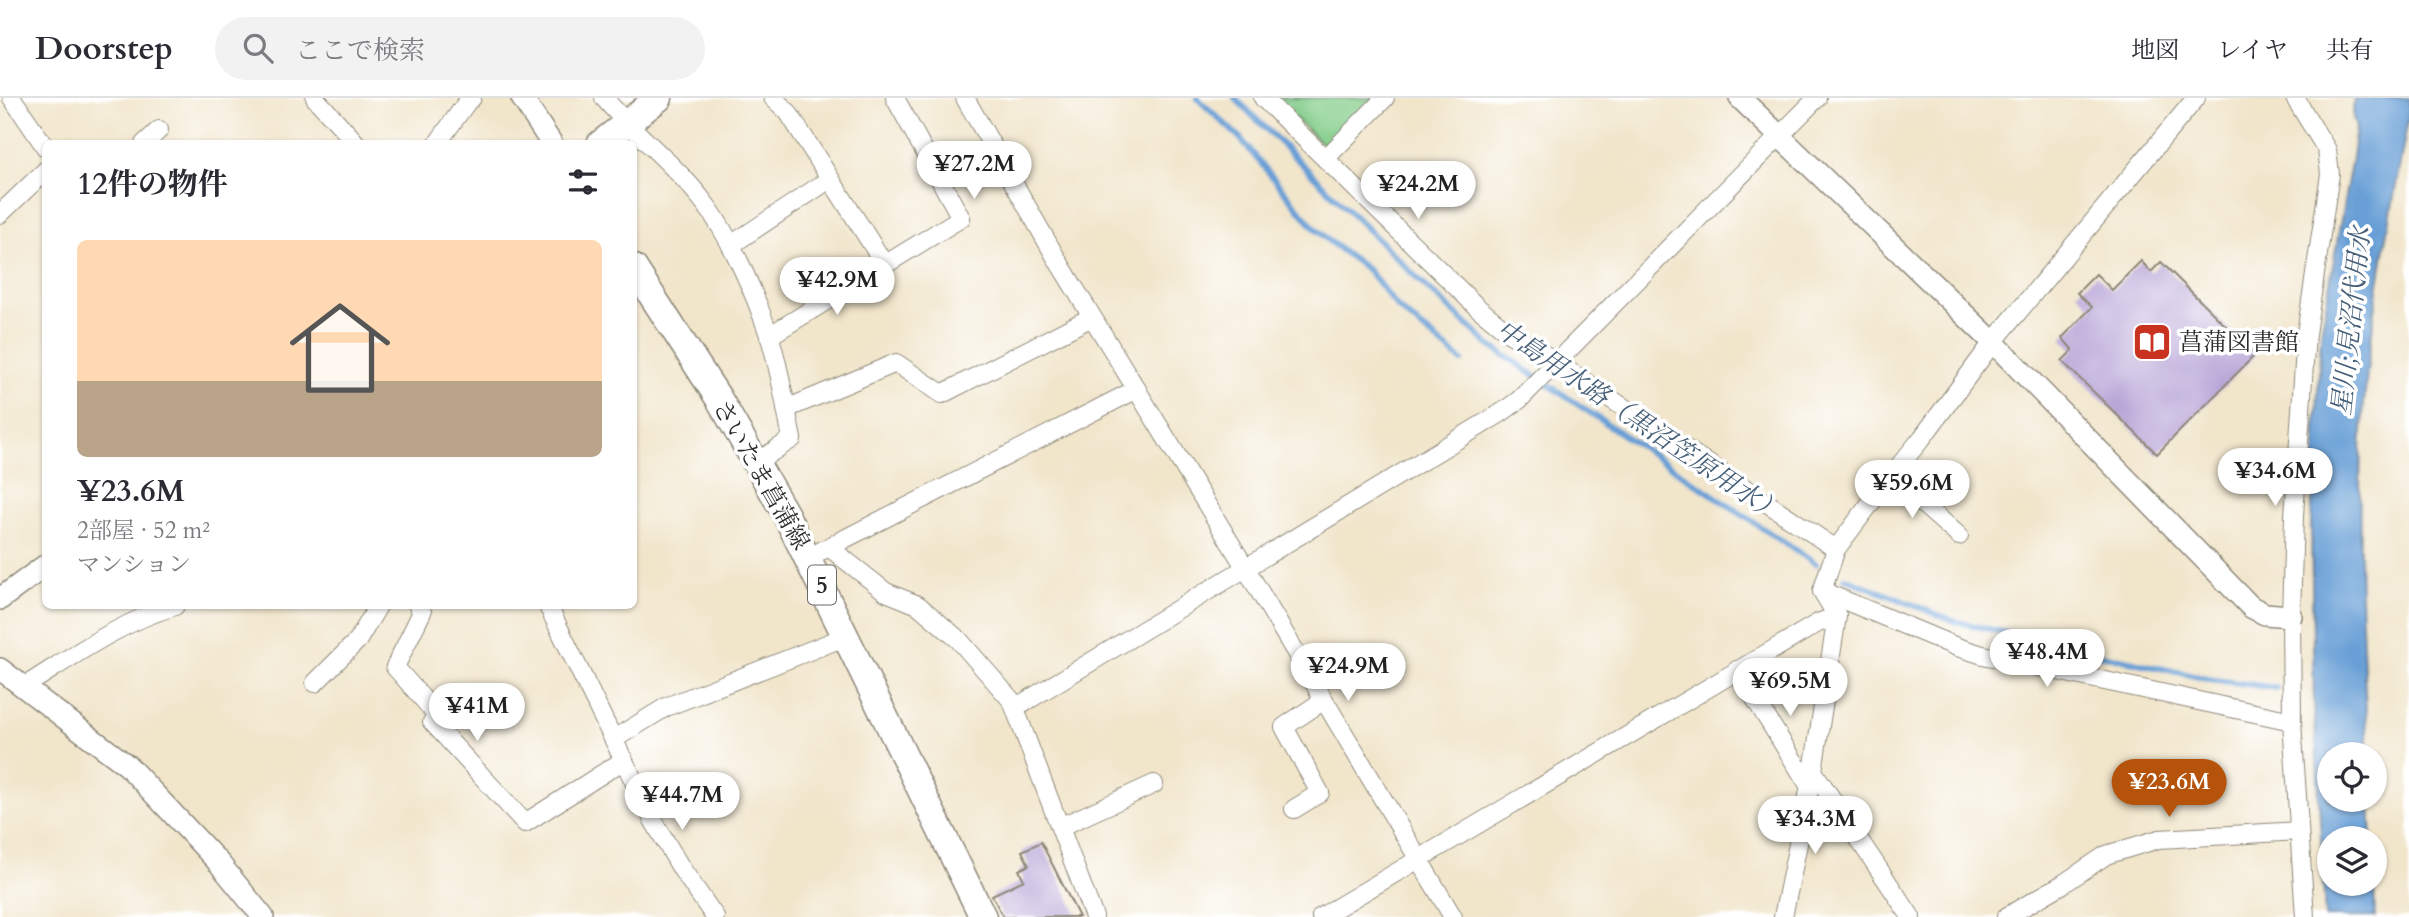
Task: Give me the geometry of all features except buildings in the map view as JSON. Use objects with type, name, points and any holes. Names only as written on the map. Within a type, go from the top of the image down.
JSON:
[{"type":"main road","points":[[605,140],[659,98]]},
{"type":"main road","name":"さいたま菖蒲線","points":[[637,273],[757,462],[819,552],[847,636],[983,917]]},
{"type":"street","points":[[12,98],[42,142]]},
{"type":"street","points":[[315,98],[353,140]]},
{"type":"street","points":[[440,140],[472,98]]},
{"type":"street","points":[[522,98],[549,140]]},
{"type":"street","points":[[604,98],[625,124],[678,171],[705,203],[731,245],[769,335],[792,439],[757,462]]},
{"type":"street","points":[[773,98],[788,113],[885,265]]},
{"type":"street","points":[[769,335],[961,218],[895,98]]},
{"type":"street","points":[[965,98],[1092,317],[1245,567],[1453,917]]},
{"type":"street","points":[[1263,98],[1477,307],[1510,334],[1553,367],[1834,554]]},
{"type":"street","points":[[1326,159],[1385,98]]},
{"type":"street","points":[[1740,98],[1993,342],[2251,607],[2265,614],[2291,615]]},
{"type":"street","points":[[1015,708],[1502,413],[1531,391],[1817,98]]},
{"type":"street","points":[[1783,917],[1812,779],[1837,616],[1824,588],[1834,554],[1993,342],[2196,98]]},
{"type":"street","points":[[2295,98],[2327,150],[2330,174],[2306,334],[2294,516],[2292,721],[2305,917]]},
{"type":"street","points":[[148,140],[159,130]]},
{"type":"street","points":[[0,214],[42,174]]},
{"type":"street","points":[[731,245],[830,179]]},
{"type":"street","points":[[786,410],[897,363],[942,394],[1092,317]]},
{"type":"street","points":[[819,552],[1137,389]]},
{"type":"street","points":[[1891,476],[1959,536]]},
{"type":"street","points":[[819,552],[886,592],[918,606],[959,640],[1012,701],[1094,917]]},
{"type":"street","points":[[0,600],[42,568]]},
{"type":"street","points":[[1824,588],[1957,647],[1983,655],[2292,721]]},
{"type":"street","points":[[24,686],[100,639],[150,613],[164,609]]},
{"type":"street","points":[[315,683],[358,640],[377,609]]},
{"type":"street","points":[[420,609],[422,612],[395,667],[437,715],[432,722],[525,823],[624,760]]},
{"type":"street","points":[[549,609],[653,821],[715,917]]},
{"type":"street","points":[[1321,917],[1737,670],[1818,623],[1837,616]]},
{"type":"street","points":[[614,739],[666,707],[847,636]]},
{"type":"street","points":[[0,668],[128,766],[219,863],[263,917]]},
{"type":"street","points":[[1737,670],[1911,917]]},
{"type":"street","points":[[1294,809],[1320,793],[1284,727],[1324,700]]},
{"type":"street","points":[[1060,827],[1154,784]]},
{"type":"street","points":[[2006,917],[2106,855],[2159,839],[2299,831]]},
{"type":"green space","points":[[1274,98],[1375,98],[1328,145],[1321,143]]},
{"type":"water","name":"星川;見沼代用水","points":[[2354,98],[2409,98],[2409,114],[2375,311],[2362,430],[2360,552],[2367,742],[2317,742],[2317,761],[2311,525],[2321,333],[2352,157],[2356,127],[2353,118]]},
{"type":"water","points":[[2320,812],[2371,812],[2371,826],[2320,826]]},
{"type":"water","points":[[2324,896],[2374,896],[2375,917],[2325,917]]},
{"type":"waterway","points":[[1197,98],[1240,138],[1312,225],[1368,270],[1398,308],[1462,361]]},
{"type":"waterway","name":"中島用水路（黒沼笠原用水）","points":[[1235,98],[1424,285],[1489,345],[1816,564]]},
{"type":"waterway","name":"中島用水路（黒沼笠原用水）","points":[[1845,578],[1954,621],[2208,679],[2276,688]]},
{"type":"place","name":"菖蒲図書館","points":[[2152,342]]}]
